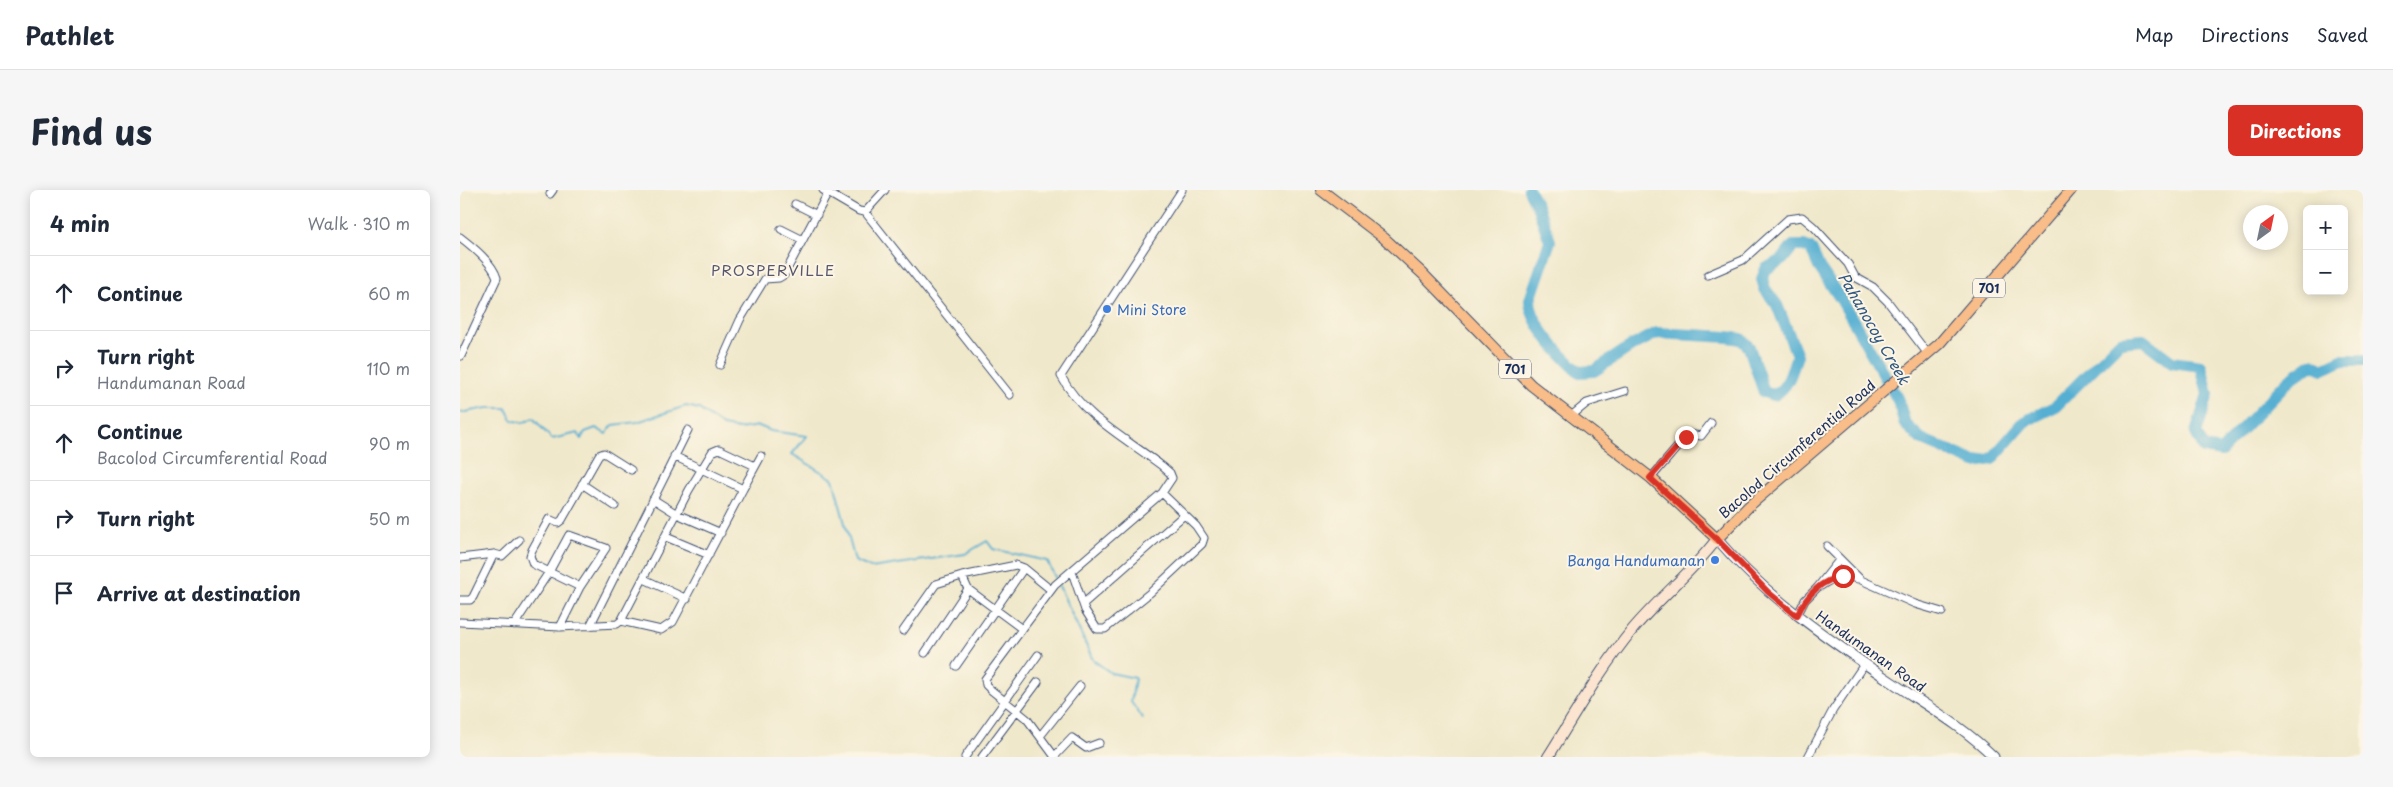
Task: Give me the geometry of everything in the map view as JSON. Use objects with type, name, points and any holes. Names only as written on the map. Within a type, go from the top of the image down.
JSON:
[{"type":"main road","name":"Bacolod Circumferential Road","points":[[1321,190],[1404,256],[1516,370],[1570,417],[1650,478],[1717,539],[1749,506],[1928,354],[1954,328],[2071,190]]},
{"type":"main road","points":[[1548,757],[1624,641],[1689,572],[1717,539]]},
{"type":"street","points":[[865,212],[885,190]]},
{"type":"street","points":[[1099,743],[1086,748],[1072,738],[1055,757],[1041,735],[1018,711],[986,685],[985,680],[1053,588],[1162,493],[1172,478],[1170,473],[1091,414],[1068,388],[1061,376],[1182,190]]},
{"type":"street","points":[[720,365],[740,320],[765,279],[779,278],[784,275],[817,215],[826,192],[859,211],[865,212],[1010,395]]},
{"type":"street","points":[[795,204],[817,215]]},
{"type":"street","points":[[1708,275],[1743,260],[1788,220],[1802,217],[1814,227],[1848,264],[1855,277],[1873,287],[1888,302],[1928,354]]},
{"type":"street","points":[[781,230],[803,240]]},
{"type":"street","points":[[460,237],[494,271],[497,278],[461,356]]},
{"type":"street","points":[[1570,417],[1587,403],[1625,391]]},
{"type":"street","points":[[1650,478],[1689,434],[1701,436],[1711,424]]},
{"type":"street","points":[[590,626],[688,430]]},
{"type":"street","points":[[621,621],[712,452],[717,449],[755,466]]},
{"type":"street","points":[[580,587],[533,564],[530,556],[532,550],[549,519],[558,523],[562,520],[598,455],[604,453],[631,470]]},
{"type":"street","points":[[674,456],[744,489]]},
{"type":"street","points":[[460,622],[560,627],[612,625],[621,621],[661,630],[677,618],[761,456]]},
{"type":"street","points":[[582,484],[615,506]]},
{"type":"street","points":[[1072,572],[1083,604],[1097,629],[1105,629],[1151,592],[1202,544],[1202,533],[1162,493]]},
{"type":"street","points":[[653,499],[677,514],[721,533]]},
{"type":"street","points":[[1083,604],[1184,515]]},
{"type":"street","points":[[514,624],[549,572],[569,535],[606,548],[580,587],[560,627]]},
{"type":"street","points":[[666,537],[709,555]]},
{"type":"street","name":"Handumanan Road","points":[[1717,539],[1753,578],[1797,616],[1864,664],[1950,721],[1994,757]]},
{"type":"street","points":[[460,558],[494,554],[506,555],[519,540]]},
{"type":"street","points":[[1827,546],[1860,580]]},
{"type":"street","points":[[460,600],[470,600],[473,597],[494,554]]},
{"type":"street","points":[[1797,616],[1804,600],[1817,588],[1840,559]]},
{"type":"street","points":[[902,631],[936,584],[962,576],[1016,565],[1024,568],[1053,588]]},
{"type":"street","points":[[956,666],[997,610],[1024,568]]},
{"type":"street","points":[[962,576],[968,589],[1022,630]]},
{"type":"street","points":[[1817,588],[1832,578],[1843,576],[1860,580],[1915,604],[1942,612]]},
{"type":"street","points":[[644,579],[687,599]]},
{"type":"street","points":[[925,653],[968,589]]},
{"type":"street","points":[[964,757],[1038,655]]},
{"type":"street","points":[[1808,757],[1833,710],[1864,664]]},
{"type":"street","points":[[982,757],[1038,682]]},
{"type":"street","points":[[1041,735],[1080,686]]},
{"type":"waterway","name":"Pahanocoy Creek","points":[[1529,190],[1550,241],[1530,300],[1532,310],[1541,330],[1579,372],[1594,371],[1630,347],[1657,333],[1728,337],[1741,339],[1749,347],[1764,392],[1774,395],[1787,383],[1797,355],[1777,305],[1765,289],[1762,279],[1766,269],[1783,259],[1793,246],[1804,246],[1811,249],[1819,267],[1842,301],[1898,400],[1905,424],[1921,439],[1975,462],[1992,459],[2024,422],[2056,406],[2120,342],[2143,340],[2172,362],[2201,366],[2208,394],[2196,433],[2204,448],[2221,451],[2289,380],[2312,364],[2323,369],[2342,360],[2363,360]]},
{"type":"waterway","points":[[460,413],[487,408],[506,408],[512,420],[523,423],[533,418],[552,439],[578,433],[581,439],[585,432],[596,428],[606,434],[613,425],[637,422],[686,406],[699,409],[723,426],[739,429],[759,426],[771,431],[807,436],[792,454],[833,479],[855,561],[871,568],[965,554],[987,541],[993,549],[1047,561],[1057,581]]},
{"type":"waterway","points":[[1059,586],[1093,660],[1111,673],[1135,678],[1131,702],[1143,719]]},
{"type":"place","name":"Mini Store","points":[[1107,309]]},
{"type":"place","name":"Banga Handumanan","points":[[1715,560]]},
{"type":"district","name":"PROSPERVILLE","points":[[773,269]]},
{"type":"route","points":[[1686,437],[1650,478],[1717,539],[1737,562],[1768,592],[1797,616],[1804,600],[1817,588],[1832,578],[1843,576]]}]
